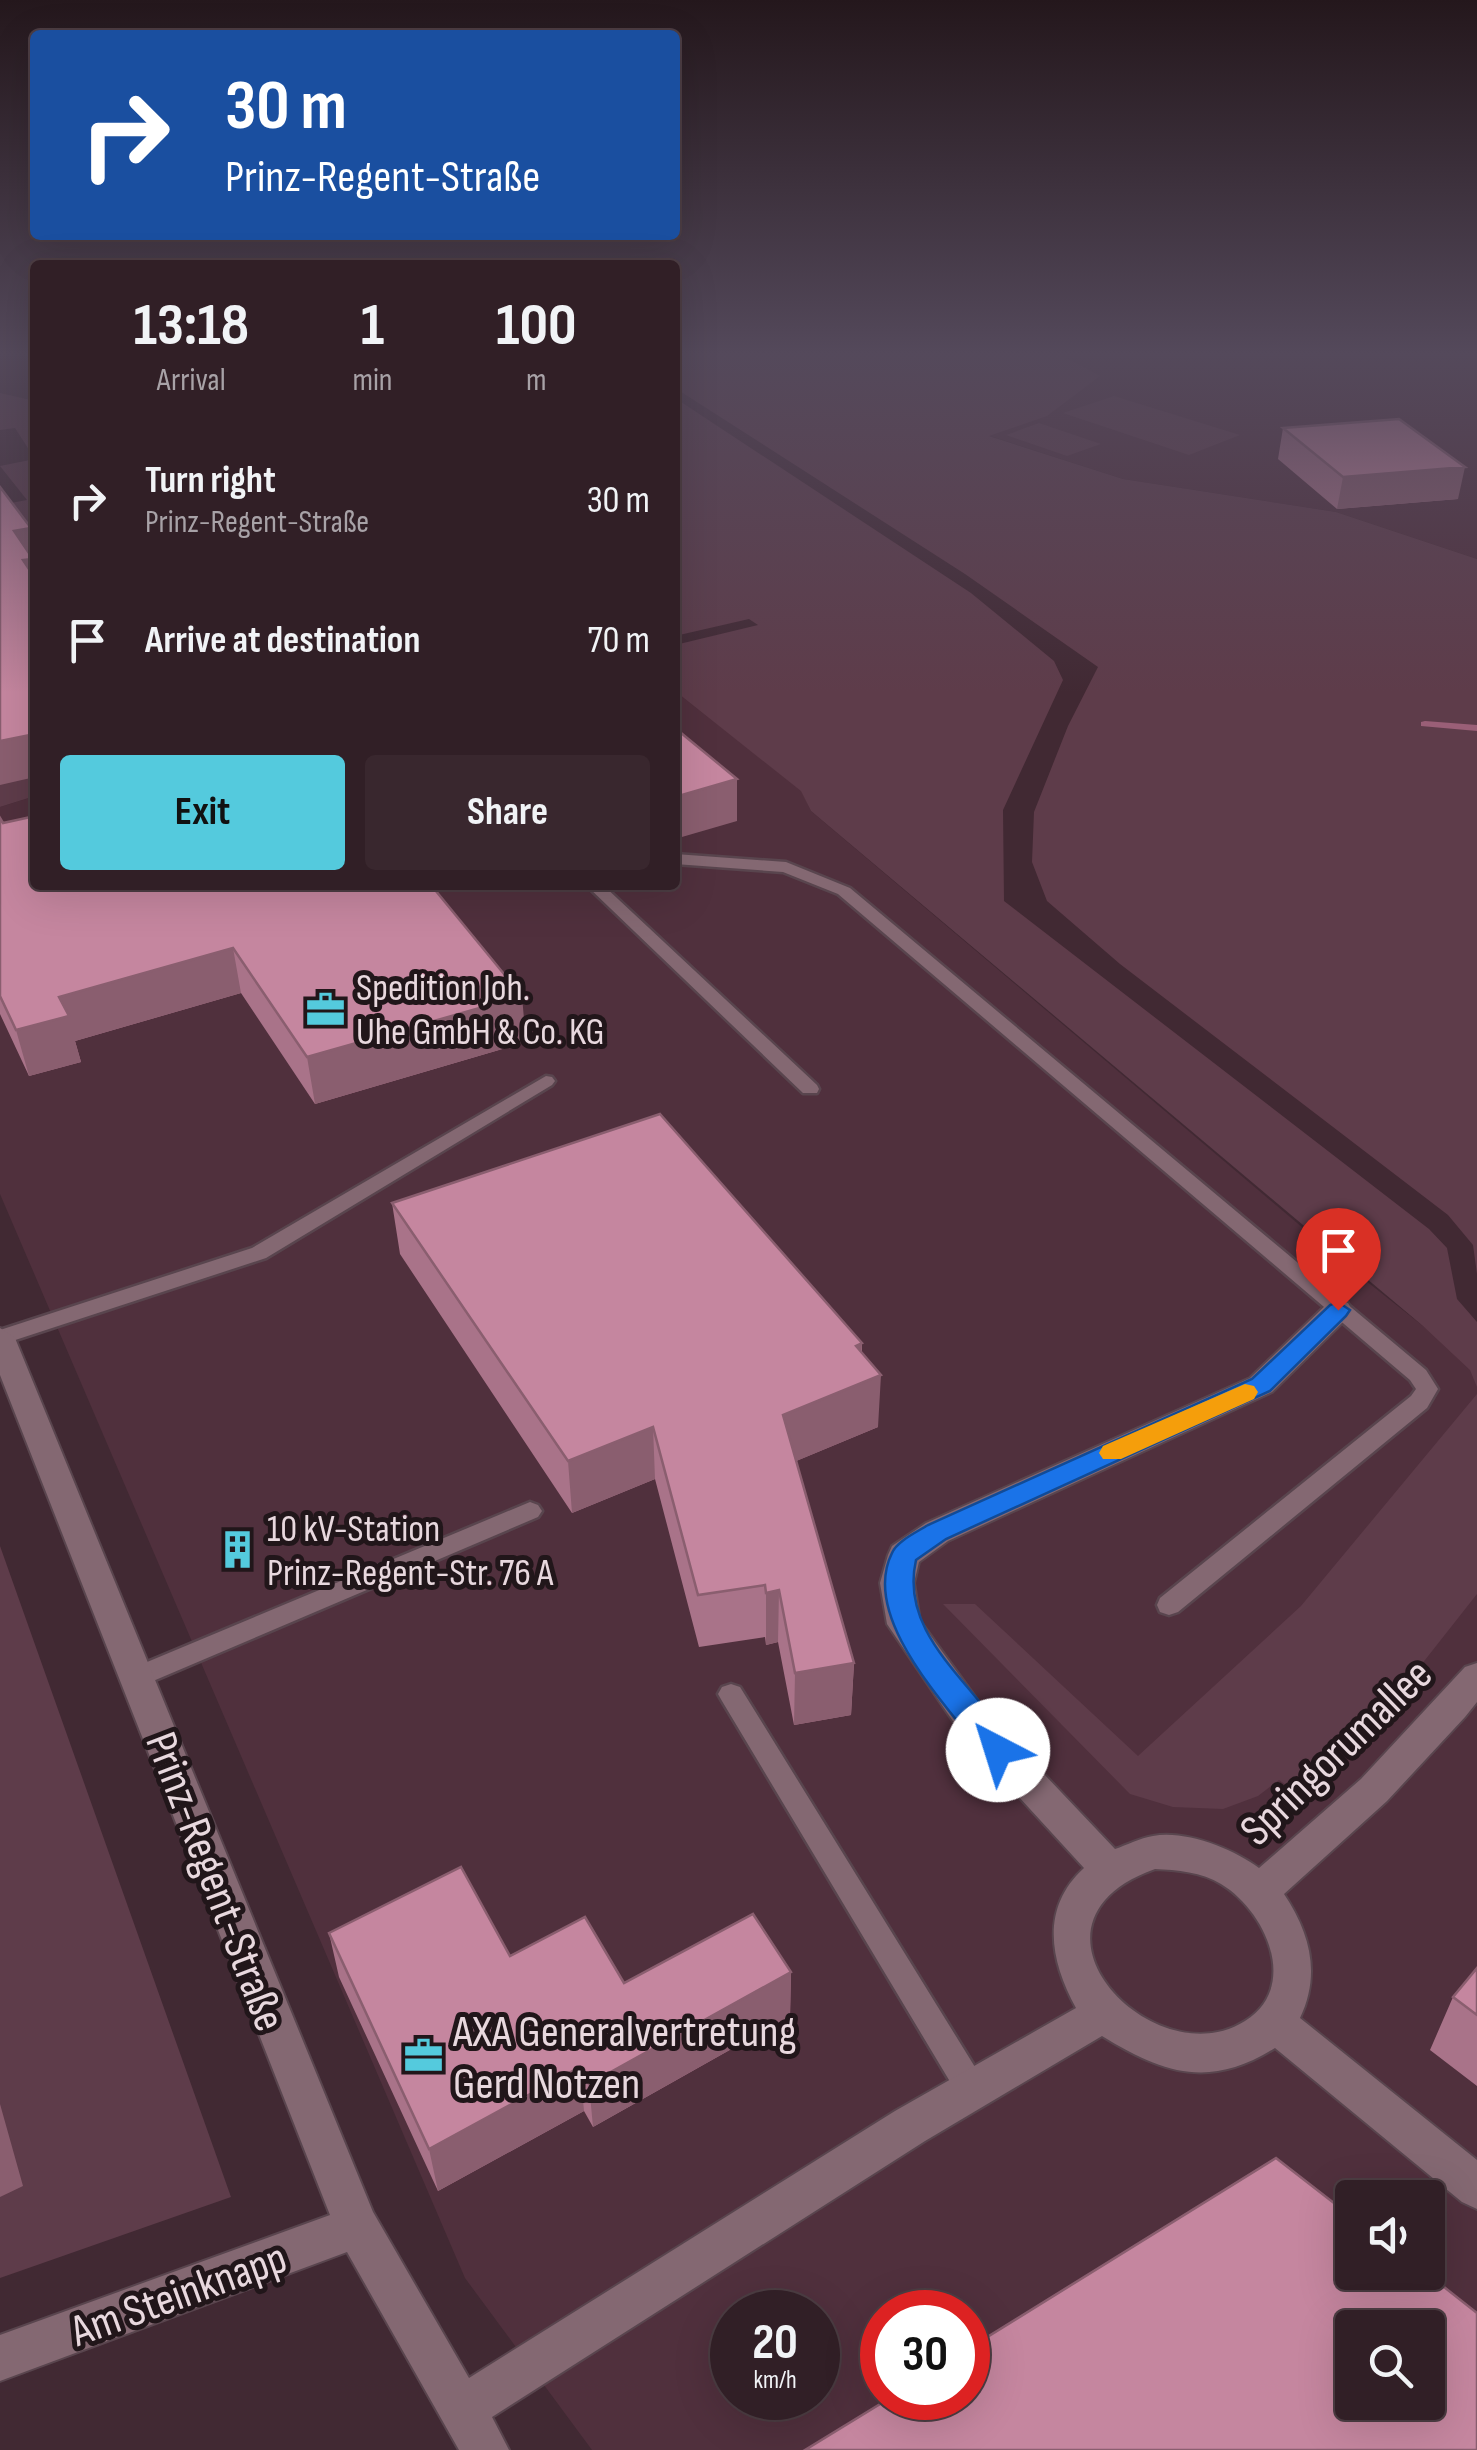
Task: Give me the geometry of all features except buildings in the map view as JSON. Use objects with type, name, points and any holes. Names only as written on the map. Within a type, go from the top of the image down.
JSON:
[{"type":"street","points":[[1108,1868],[976,1726],[904,1624],[897,1583],[904,1555],[937,1532],[1261,1385],[1338,1310]]},
{"type":"street","name":"Prinz-Regent-Straße","points":[[0,1338],[250,1971],[357,2227],[485,2450]]},
{"type":"street","name":"Springorumallee","points":[[1259,1891],[1323,1840],[1433,1730],[1477,1677]]},
{"type":"street","points":[[1155,1852],[1191,1855],[1237,1873],[1259,1891],[1276,1913],[1294,1968],[1292,1987],[1275,2023],[1237,2049],[1209,2056],[1168,2052],[1136,2040],[1103,2014],[1086,1993],[1072,1958],[1070,1920],[1084,1890],[1108,1868],[1131,1856],[1155,1852]]},
{"type":"street","points":[[460,2410],[972,2090],[1103,2014]]},
{"type":"street","points":[[1275,2023],[1477,2187]]},
{"type":"street","name":"Am Steinknapp","points":[[0,2358],[357,2227]]},
{"type":"lane","points":[[680,859],[786,868],[844,891],[1418,1376],[1427,1389],[1420,1402],[1169,1605]]},
{"type":"lane","points":[[599,890],[810,1089]]},
{"type":"lane","points":[[0,1338],[259,1254],[546,1081]]},
{"type":"lane","points":[[137,1677],[530,1511]]},
{"type":"lane","points":[[731,1694],[972,2090]]},
{"type":"shaded area","points":[[30,464],[30,798],[0,807],[0,505],[27,500],[0,466]]},
{"type":"shaded area","points":[[680,464],[776,464],[971,593],[1054,661],[1063,680],[1003,810],[1004,901],[1429,1229],[1447,1248],[1457,1299],[1477,1322],[1477,1387],[1470,1370],[1423,1326],[811,811],[801,791],[680,695],[680,644],[758,625],[749,619],[680,635]]},
{"type":"shaded area","points":[[794,464],[1077,464],[1123,479],[1336,512],[1477,559],[1477,1274],[1473,1245],[1448,1215],[1120,964],[1047,901],[1032,862],[1034,812],[1068,726],[1098,667],[965,574]]},
{"type":"shaded area","points":[[1078,464],[1477,464],[1477,559],[1336,512],[1123,479]]},
{"type":"shaded area","points":[[680,695],[802,791],[811,811],[1356,1273],[1423,1326],[1477,1358],[1477,2450],[592,2450],[465,2278],[0,1194],[0,807],[30,798],[30,890],[680,890]]},
{"type":"shaded area","points":[[1477,1394],[1477,1594],[1425,1660],[1297,1793],[1279,1780],[1258,1796],[1223,1809],[1173,1807],[1130,1794],[943,1604],[975,1604],[1138,1756],[1301,1606]]},
{"type":"shaded area","points":[[0,1546],[231,2197],[0,2278]]},
{"type":"waterway","points":[[1425,724],[1477,728]]},
{"type":"slow traffic","points":[[1112,1453],[1245,1392]]},
{"type":"place","name":"Spedition Joh. Uhe GmbH & Co. KG","points":[[326,1009]]},
{"type":"place","name":"10 kV-Station Prinz-Regent-Str. 76 A","points":[[237,1550]]},
{"type":"place","name":"AXA Generalvertretung Gerd Notzen","points":[[423,2056]]},
{"type":"route","points":[[998,1750],[976,1726],[904,1624],[897,1583],[904,1555],[937,1532],[1261,1385],[1338,1310]]}]
